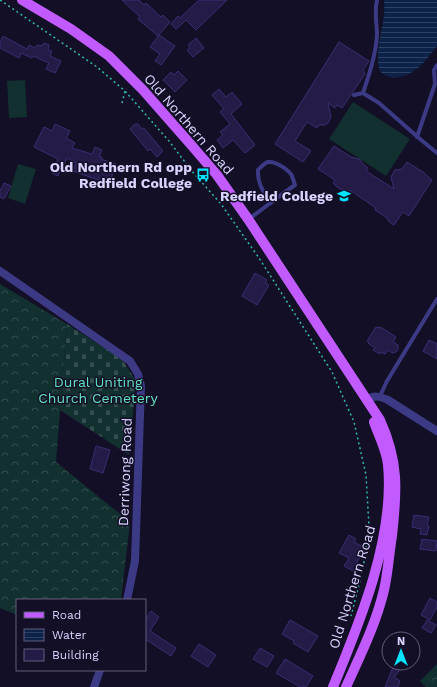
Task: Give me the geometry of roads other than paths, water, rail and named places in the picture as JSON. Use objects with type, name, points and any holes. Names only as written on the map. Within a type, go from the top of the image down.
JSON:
[{"type":"main road","name":"Old Northern Road","points":[[22,0],[71,29],[119,66],[163,112],[217,175],[248,219],[380,420],[389,442],[395,470],[395,509],[384,590],[366,642],[346,687]]},
{"type":"main road","name":"Old Northern Road","points":[[333,687],[347,652],[370,585],[382,544],[388,511],[388,464],[366,400]]},
{"type":"street","name":"Derriwong Road","points":[[0,271],[130,361],[138,374],[141,386],[135,561],[127,599]]},
{"type":"street","points":[[366,400],[373,396],[380,396],[437,431]]},
{"type":"street","points":[[94,687],[100,671]]},
{"type":"lane","points":[[363,93],[375,50],[377,35],[375,11],[377,0]]},
{"type":"lane","points":[[417,137],[435,84],[434,70],[437,65]]},
{"type":"lane","points":[[354,95],[363,93],[379,103],[437,153]]},
{"type":"lane","points":[[248,219],[271,203],[295,185],[289,172],[276,163],[269,162],[265,163],[258,170],[258,177],[260,187],[271,203]]},
{"type":"lane","points":[[380,396],[386,381],[437,299]]},
{"type":"water","points":[[384,0],[437,0],[437,46],[421,66],[411,73],[399,77],[388,77],[384,75],[380,71],[378,62],[379,45],[384,18]]},
{"type":"place","name":"Old Northern Rd opp Redfield College","points":[[203,175]]},
{"type":"place","name":"Redfield College","points":[[344,196]]},
{"type":"park label","name":"Dural Uniting Church Cemetery","points":[[98,390]]}]
